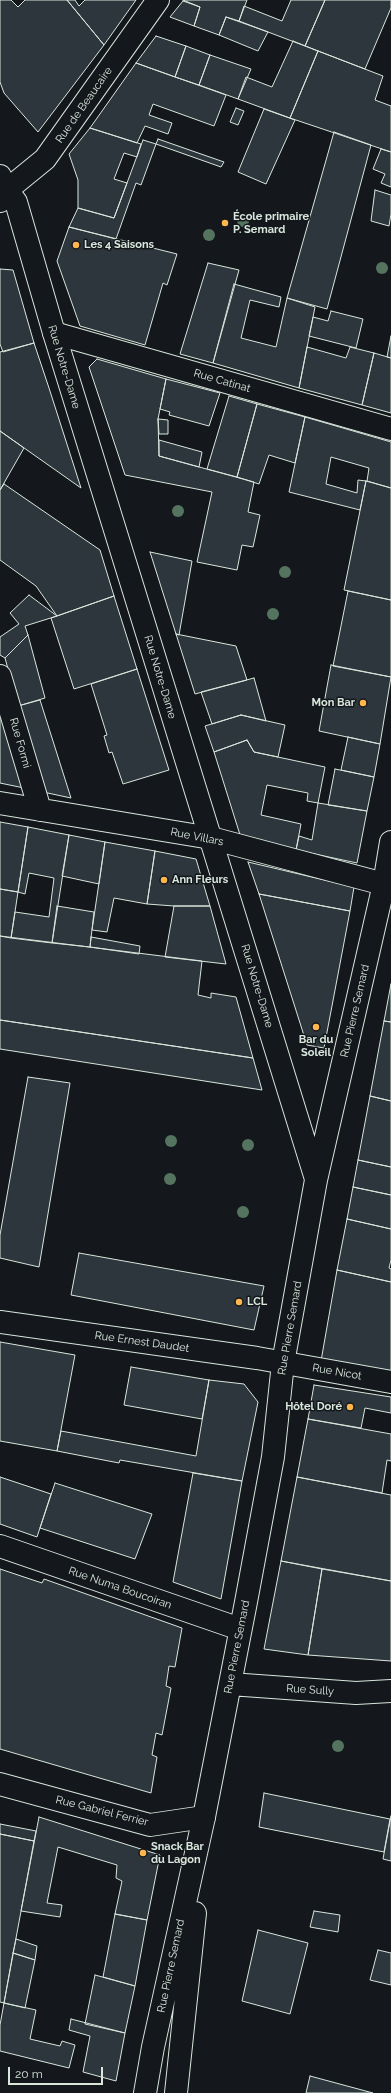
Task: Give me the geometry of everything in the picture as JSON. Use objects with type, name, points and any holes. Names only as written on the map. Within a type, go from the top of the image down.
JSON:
[{"type":"street","name":"Rue de Beaucaire","points":[[2,189],[46,159],[158,0]]},
{"type":"street","name":"Rue Notre-Dame","points":[[2,189],[16,202],[54,333],[316,1180]]},
{"type":"street","name":"Rue Catinat","points":[[54,333],[391,429]]},
{"type":"street","name":"Rue Formi","points":[[0,676],[40,810]]},
{"type":"street","name":"Rue Villars","points":[[0,803],[211,838],[387,885]]},
{"type":"street","name":"Rue Pierre Semard","points":[[145,2093],[153,2047],[204,1817],[273,1457],[283,1362],[316,1180],[387,885],[391,842]]},
{"type":"street","name":"Rue Ernest Daudet","points":[[0,1322],[283,1362]]},
{"type":"street","name":"Rue Nicot","points":[[283,1362],[391,1382]]},
{"type":"street","name":"Rue Numa Boucoiran","points":[[0,1546],[240,1629]]},
{"type":"street","name":"Rue Sully","points":[[230,1684],[356,1693],[391,1691]]},
{"type":"street","name":"Rue Gabriel Ferrier","points":[[0,1784],[150,1824],[204,1817]]},
{"type":"street","name":"Rue Pierre Semard","points":[[176,2093],[204,1817]]},
{"type":"building","points":[[0,0],[11,0],[18,7],[25,0],[67,0],[104,45],[38,132],[4,93],[0,82]]},
{"type":"building","points":[[67,0],[75,0],[79,6],[85,0],[136,0],[104,45]]},
{"type":"building","points":[[183,0],[247,0],[239,21],[226,17],[219,35],[194,26],[200,7]]},
{"type":"building","points":[[291,0],[325,0],[305,46],[239,21],[244,6],[282,21]]},
{"type":"building","points":[[325,0],[391,0],[391,8],[365,69],[305,46]]},
{"type":"building","points":[[183,1],[200,7],[194,26],[170,17]]},
{"type":"building","points":[[226,17],[268,32],[258,51],[219,35]]},
{"type":"building","points":[[156,36],[186,46],[175,77],[136,63]]},
{"type":"building","points":[[293,41],[318,51],[290,118],[238,99],[246,77],[272,87]]},
{"type":"building","points":[[186,46],[210,55],[199,85],[175,77]]},
{"type":"building","points":[[318,51],[383,76],[375,100],[391,106],[391,152],[290,118]]},
{"type":"building","points":[[210,55],[251,69],[238,99],[199,85]]},
{"type":"building","points":[[136,63],[226,95],[214,126],[153,104],[149,115],[172,123],[168,134],[145,126],[137,143],[90,128]]},
{"type":"building","points":[[236,108],[244,111],[238,125],[230,122]]},
{"type":"building","points":[[264,109],[295,120],[266,184],[238,172]]},
{"type":"building","points":[[90,128],[141,144],[137,157],[124,153],[114,179],[127,183],[114,218],[78,208],[78,180],[69,154]]},
{"type":"building","points":[[334,132],[371,145],[327,309],[287,298]]},
{"type":"building","points":[[158,139],[224,162],[221,167],[156,144]]},
{"type":"building","points":[[143,140],[156,144],[141,185],[136,183],[116,239],[69,227],[78,208],[114,218]]},
{"type":"building","points":[[381,149],[391,152],[391,187],[381,183],[385,174],[373,169]]},
{"type":"building","points":[[375,190],[391,195],[391,214],[389,226],[371,221]]},
{"type":"building","points":[[69,227],[177,254],[167,285],[163,283],[145,345],[80,326],[57,261]]},
{"type":"building","points":[[208,263],[239,270],[213,363],[180,354]]},
{"type":"building","points":[[0,269],[13,270],[34,343],[3,352],[0,344]]},
{"type":"building","points":[[234,284],[281,297],[279,307],[250,300],[241,338],[276,347],[287,298],[315,307],[299,388],[213,363]]},
{"type":"building","points":[[331,311],[363,319],[356,348],[309,336],[313,317],[328,321]]},
{"type":"building","points":[[391,336],[391,358],[387,357]]},
{"type":"building","points":[[34,343],[81,488],[0,431],[0,352]]},
{"type":"building","points":[[307,347],[346,358],[350,347],[374,353],[362,405],[299,388]]},
{"type":"building","points":[[374,353],[391,358],[391,413],[362,405]]},
{"type":"building","points":[[97,359],[166,379],[158,419],[159,456],[254,482],[248,512],[260,515],[253,547],[242,545],[237,570],[197,562],[212,492],[125,475],[89,367]]},
{"type":"building","points":[[166,379],[220,393],[209,426],[169,415],[170,412],[160,409]]},
{"type":"building","points":[[229,396],[257,404],[237,477],[207,469]]},
{"type":"building","points":[[257,404],[305,417],[295,463],[269,455],[259,484],[237,477]]},
{"type":"building","points":[[305,417],[391,442],[391,488],[367,481],[369,468],[331,457],[326,484],[357,493],[358,480],[366,481],[360,510],[289,492]]},
{"type":"building","points":[[158,419],[168,420],[168,434],[159,434]]},
{"type":"building","points":[[0,431],[24,448],[0,490]]},
{"type":"building","points":[[159,440],[202,452],[199,467],[159,456]]},
{"type":"building","points":[[366,481],[391,488],[391,600],[344,590]]},
{"type":"building","points":[[4,484],[100,550],[114,596],[57,616],[36,586],[0,560],[0,490]]},
{"type":"building","points":[[150,552],[192,561],[179,635],[176,634]]},
{"type":"building","points":[[348,591],[391,600],[391,677],[333,666]]},
{"type":"building","points":[[29,595],[57,616],[25,626],[28,635],[5,658],[0,655],[0,637],[19,624],[10,613]]},
{"type":"building","points":[[114,596],[137,669],[74,689],[51,618]]},
{"type":"building","points":[[176,634],[236,646],[247,680],[195,694]]},
{"type":"building","points":[[28,635],[45,698],[18,706],[5,658]]},
{"type":"building","points":[[331,665],[391,677],[380,744],[319,731]]},
{"type":"building","points":[[137,669],[169,770],[123,784],[112,752],[109,753],[104,736],[107,735],[91,684]]},
{"type":"building","points":[[254,678],[266,721],[241,715],[212,724],[201,692]]},
{"type":"building","points":[[40,700],[71,798],[43,792],[18,706]]},
{"type":"building","points":[[0,707],[24,788],[0,783]]},
{"type":"building","points":[[241,715],[285,725],[278,757],[254,752],[247,740],[214,752],[205,726]]},
{"type":"building","points":[[348,737],[380,744],[374,777],[341,770]]},
{"type":"building","points":[[247,740],[254,752],[325,767],[318,803],[307,801],[308,793],[267,785],[261,815],[301,824],[296,850],[241,838],[214,752]]},
{"type":"building","points":[[335,769],[374,777],[367,811],[328,805]]},
{"type":"building","points":[[318,803],[367,811],[357,863],[296,850],[299,836],[312,840]]},
{"type":"building","points":[[0,822],[28,827],[18,892],[0,889]]},
{"type":"building","points":[[28,827],[69,835],[52,943],[11,938],[15,912],[49,917],[54,878],[29,873],[25,894],[18,892]]},
{"type":"building","points":[[69,835],[105,842],[99,884],[62,876]]},
{"type":"building","points":[[105,842],[155,851],[147,904],[114,898],[107,932],[92,930]]},
{"type":"building","points":[[155,851],[196,859],[210,906],[147,904]]},
{"type":"building","points":[[248,862],[354,887],[350,911],[259,894]]},
{"type":"building","points":[[0,889],[18,892],[11,938],[0,936]]},
{"type":"building","points":[[259,894],[350,911],[324,1048],[307,1045]]},
{"type":"building","points":[[57,906],[94,912],[90,947],[52,943]]},
{"type":"building","points":[[174,906],[210,906],[226,964],[165,957]]},
{"type":"building","points":[[0,936],[202,961],[198,995],[211,998],[211,993],[236,997],[253,1058],[0,1020]]},
{"type":"building","points":[[91,937],[140,946],[139,954],[90,947]]},
{"type":"building","points":[[391,984],[391,1022],[384,1021]]},
{"type":"building","points":[[0,1020],[253,1058],[262,1090],[0,1049]]},
{"type":"building","points":[[384,1021],[391,1022],[391,1101],[370,1096]]},
{"type":"building","points":[[28,1077],[70,1083],[39,1267],[0,1258],[0,1235]]},
{"type":"building","points":[[370,1096],[391,1101],[391,1167],[358,1160]]},
{"type":"building","points":[[358,1160],[391,1167],[391,1195],[353,1187]]},
{"type":"building","points":[[353,1187],[391,1195],[391,1229],[347,1219]]},
{"type":"building","points":[[347,1219],[391,1229],[391,1260],[389,1268],[391,1269],[391,1282],[337,1270]]},
{"type":"building","points":[[79,1253],[264,1286],[254,1330],[71,1295]]},
{"type":"building","points":[[337,1270],[391,1282],[391,1374],[321,1361]]},
{"type":"building","points":[[0,1342],[75,1355],[57,1451],[0,1441]]},
{"type":"building","points":[[131,1367],[209,1380],[202,1419],[124,1405]]},
{"type":"building","points":[[209,1380],[244,1384],[258,1402],[242,1481],[120,1460],[119,1463],[57,1451],[61,1431],[196,1456]]},
{"type":"building","name":"Hôtel Doré","points":[[314,1385],[391,1397],[391,1413],[365,1408],[361,1428],[308,1419]]},
{"type":"building","points":[[308,1419],[391,1434],[391,1461],[387,1460],[382,1493],[297,1477]]},
{"type":"building","points":[[193,1473],[242,1481],[221,1599],[173,1582]]},
{"type":"building","points":[[0,1477],[51,1494],[37,1537],[0,1524]]},
{"type":"building","points":[[297,1477],[391,1495],[391,1581],[281,1561]]},
{"type":"building","points":[[55,1483],[152,1514],[135,1559],[40,1528]]},
{"type":"building","points":[[281,1561],[322,1569],[308,1655],[264,1649]]},
{"type":"building","points":[[0,1569],[42,1583],[44,1579],[182,1628],[175,1667],[169,1666],[166,1686],[171,1688],[162,1735],[156,1733],[152,1755],[157,1757],[151,1793],[0,1749]]},
{"type":"building","points":[[322,1569],[391,1581],[391,1661],[308,1655]]},
{"type":"building","points":[[264,1793],[390,1819],[384,1852],[259,1827]]},
{"type":"building","points":[[391,1816],[391,1861],[383,1859]]},
{"type":"building","points":[[39,1817],[160,1855],[147,1920],[115,1914],[122,1881],[116,1878],[117,1865],[58,1847],[47,1903],[62,1905],[60,1917],[21,1911]]},
{"type":"building","points":[[0,1824],[36,1831],[34,1841],[0,1834]]},
{"type":"building","points":[[0,1834],[34,1841],[4,2003],[0,2002]]},
{"type":"building","points":[[314,1911],[340,1915],[338,1932],[310,1927]]},
{"type":"building","points":[[115,1914],[147,1920],[135,1986],[103,1977]]},
{"type":"building","points":[[258,1930],[308,1943],[290,2014],[242,2001]]},
{"type":"building","points":[[16,1939],[37,1946],[35,1960],[13,1953]]},
{"type":"building","points":[[378,1950],[391,1953],[391,1985],[370,1980]]},
{"type":"building","points":[[13,1953],[35,1960],[25,2008],[4,2003]]},
{"type":"building","points":[[95,1975],[135,1986],[125,2033],[85,2024]]},
{"type":"building","points":[[4,2003],[36,2010],[30,2039],[60,2046],[62,2041],[75,2045],[69,2068],[0,2051],[0,2025]]},
{"type":"building","points":[[71,2019],[125,2033],[116,2081],[83,2072],[90,2036],[69,2030]]},
{"type":"building","points":[[310,2076],[373,2093],[306,2093]]},
{"type":"place","name":"École primaire P. Semard","points":[[225,223]]},
{"type":"place","name":"Les 4 Saisons","points":[[76,245]]},
{"type":"place","name":"Mon Bar","points":[[363,703]]},
{"type":"place","name":"Ann Fleurs","points":[[164,880]]},
{"type":"place","name":"Bar du Soleil","points":[[316,1027]]},
{"type":"place","name":"LCL","points":[[239,1302]]},
{"type":"place","name":"Hôtel Doré","points":[[350,1407]]},
{"type":"place","name":"Snack Bar du Lagon","points":[[143,1853]]}]
